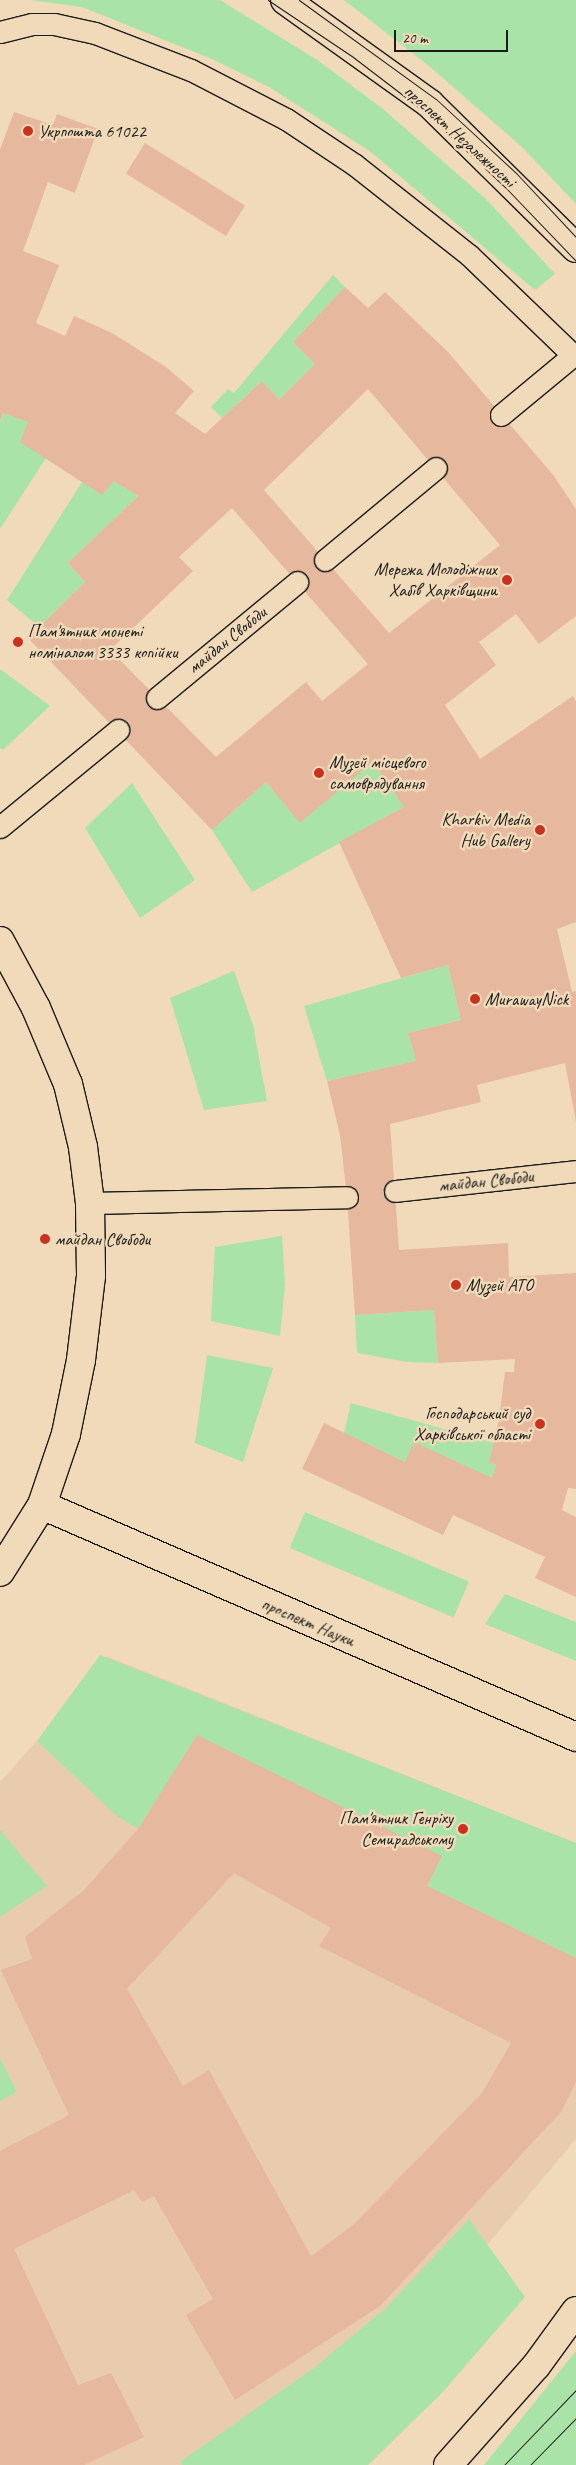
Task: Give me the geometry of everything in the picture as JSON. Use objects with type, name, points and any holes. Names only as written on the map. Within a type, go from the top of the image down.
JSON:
[{"type":"main road","name":"проспект Незалежності","points":[[285,0],[430,104],[576,248]]},
{"type":"main road","points":[[0,941],[36,1008],[68,1084],[84,1147],[90,1203],[90,1276],[81,1360],[66,1434],[42,1505],[0,1572]]},
{"type":"main road","name":"проспект Науки","points":[[42,1505],[576,1737]]},
{"type":"main road","points":[[448,2465],[536,2366],[576,2311]]},
{"type":"lane","points":[[0,32],[32,24],[54,24],[95,33],[191,70],[286,119],[355,165],[469,255],[574,354],[501,415]]},
{"type":"lane","points":[[325,560],[436,468]]},
{"type":"lane","name":"майдан Свободи","points":[[157,698],[297,582]]},
{"type":"lane","points":[[0,827],[118,730]]},
{"type":"lane","name":"майдан Свободи","points":[[395,1191],[576,1171]]},
{"type":"lane","points":[[90,1203],[348,1197]]},
{"type":"shaded area","points":[[106,1656],[576,1843],[576,2139],[413,2333],[273,2465],[0,2465],[0,1782],[62,1713]]},
{"type":"green space","points":[[30,0],[220,0],[319,61],[383,109],[486,199],[555,274],[535,290],[371,152],[269,87],[212,59],[82,7]]},
{"type":"green space","points":[[344,0],[576,0],[576,204],[522,147],[429,66]]},
{"type":"green space","points":[[333,275],[345,287],[293,342],[315,364],[279,400],[262,381],[222,418],[211,407],[228,389],[234,393]]},
{"type":"green space","points":[[3,413],[28,422],[46,458],[0,529],[0,422]]},
{"type":"green space","points":[[114,481],[138,496],[68,563],[85,582],[39,627],[7,600],[82,482]]},
{"type":"green space","points":[[0,669],[50,706],[3,750],[0,748]]},
{"type":"green space","points":[[373,762],[404,807],[252,892],[212,830],[266,782],[300,822]]},
{"type":"green space","points":[[132,783],[195,880],[140,918],[85,828]]},
{"type":"green space","points":[[448,965],[461,1020],[408,1033],[416,1061],[327,1081],[304,1006]]},
{"type":"green space","points":[[234,971],[253,1025],[267,1101],[204,1110],[170,998]]},
{"type":"green space","points":[[282,1236],[285,1285],[280,1336],[211,1321],[215,1247]]},
{"type":"green space","points":[[434,1310],[438,1363],[407,1362],[357,1353],[355,1315]]},
{"type":"green space","points":[[207,1355],[273,1368],[243,1462],[195,1443]]},
{"type":"green space","points":[[351,1403],[494,1443],[490,1463],[496,1464],[492,1478],[405,1462],[344,1433]]},
{"type":"green space","points":[[305,1512],[469,1582],[454,1617],[290,1548]]},
{"type":"green space","points":[[505,1594],[576,1622],[576,1661],[485,1624]]},
{"type":"green space","points":[[100,1655],[576,1843],[576,1958],[427,1886],[442,1856],[422,1847],[138,1829],[117,1816],[37,1741]]},
{"type":"green space","points":[[0,1830],[47,1886],[0,1917]]},
{"type":"green space","points":[[0,2058],[17,2092],[0,2101]]},
{"type":"green space","points":[[469,2219],[525,2297],[442,2393],[368,2465],[182,2465],[180,2462],[314,2368],[387,2307]]},
{"type":"green space","points":[[576,2351],[576,2465],[484,2465]]},
{"type":"building","points":[[14,112],[53,125],[57,114],[98,129],[75,193],[48,182],[23,251],[59,265],[36,323],[65,336],[74,316],[112,333],[166,367],[194,391],[175,413],[205,434],[262,381],[279,400],[315,364],[293,342],[345,287],[368,308],[385,292],[448,352],[554,476],[576,509],[576,616],[539,644],[516,614],[479,642],[496,665],[445,705],[480,759],[573,696],[576,701],[576,922],[557,929],[572,992],[576,991],[576,1122],[565,1063],[477,1085],[481,1102],[390,1124],[399,1250],[508,1243],[509,1277],[576,1273],[576,1489],[568,1488],[562,1510],[576,1517],[576,1597],[535,1578],[545,1557],[453,1515],[443,1535],[302,1469],[324,1423],[405,1462],[414,1442],[492,1478],[496,1464],[489,1463],[499,1419],[505,1372],[514,1372],[515,1359],[438,1363],[434,1310],[355,1315],[347,1197],[340,1135],[327,1081],[416,1061],[408,1033],[461,1020],[448,965],[401,978],[339,842],[404,807],[373,762],[300,823],[266,782],[212,830],[28,638],[85,582],[68,563],[138,496],[114,481],[102,495],[20,442],[28,422],[3,413],[0,421],[0,150]],"holes":[[[368,389],[500,545],[389,633],[264,490]],[[232,508],[368,664],[322,701],[306,682],[216,757],[110,650],[193,571],[179,557]]]},
{"type":"building","points":[[145,143],[245,206],[226,236],[126,174]]},
{"type":"building","points":[[197,1735],[442,1856],[427,1886],[576,1958],[576,2082],[561,2112],[380,2306],[235,2400],[186,2315],[213,2299],[154,2196],[142,2202],[134,2190],[14,2249],[78,2385],[111,2373],[144,2437],[84,2465],[0,2465],[0,2151],[69,2115],[1,1970],[32,1959],[25,1937],[84,1890],[138,1829]],"holes":[[[234,1873],[331,1928],[319,1946],[511,2043],[482,2093],[353,2225],[311,2256],[209,2070],[183,2086],[127,1989]]]},
{"type":"tram line","points":[[268,0],[353,57],[425,112],[505,187],[576,261]]},
{"type":"tram line","points":[[299,0],[436,99],[517,174],[576,237]]},
{"type":"tram line","points":[[504,2465],[576,2390]]},
{"type":"tram line","points":[[530,2465],[576,2418]]},
{"type":"place","name":"Укрпошта 61022","points":[[28,131]]},
{"type":"place","name":"Мережа Молодіжних Хабів Харківщини","points":[[507,580]]},
{"type":"place","name":"Пам'ятник монеті номіналом 3333 копійки","points":[[18,642]]},
{"type":"place","name":"Музей місцевого самоврядування","points":[[319,773]]},
{"type":"place","name":"Kharkiv Media Hub Gallery","points":[[540,830]]},
{"type":"place","name":"MurawayNick","points":[[475,999]]},
{"type":"place","name":"майдан Свободи","points":[[45,1239]]},
{"type":"place","name":"Музей АТО","points":[[456,1285]]},
{"type":"place","name":"Господарський суд Харківської області","points":[[540,1424]]},
{"type":"place","name":"Пам'ятник Генріху Семирадському","points":[[463,1829]]}]
